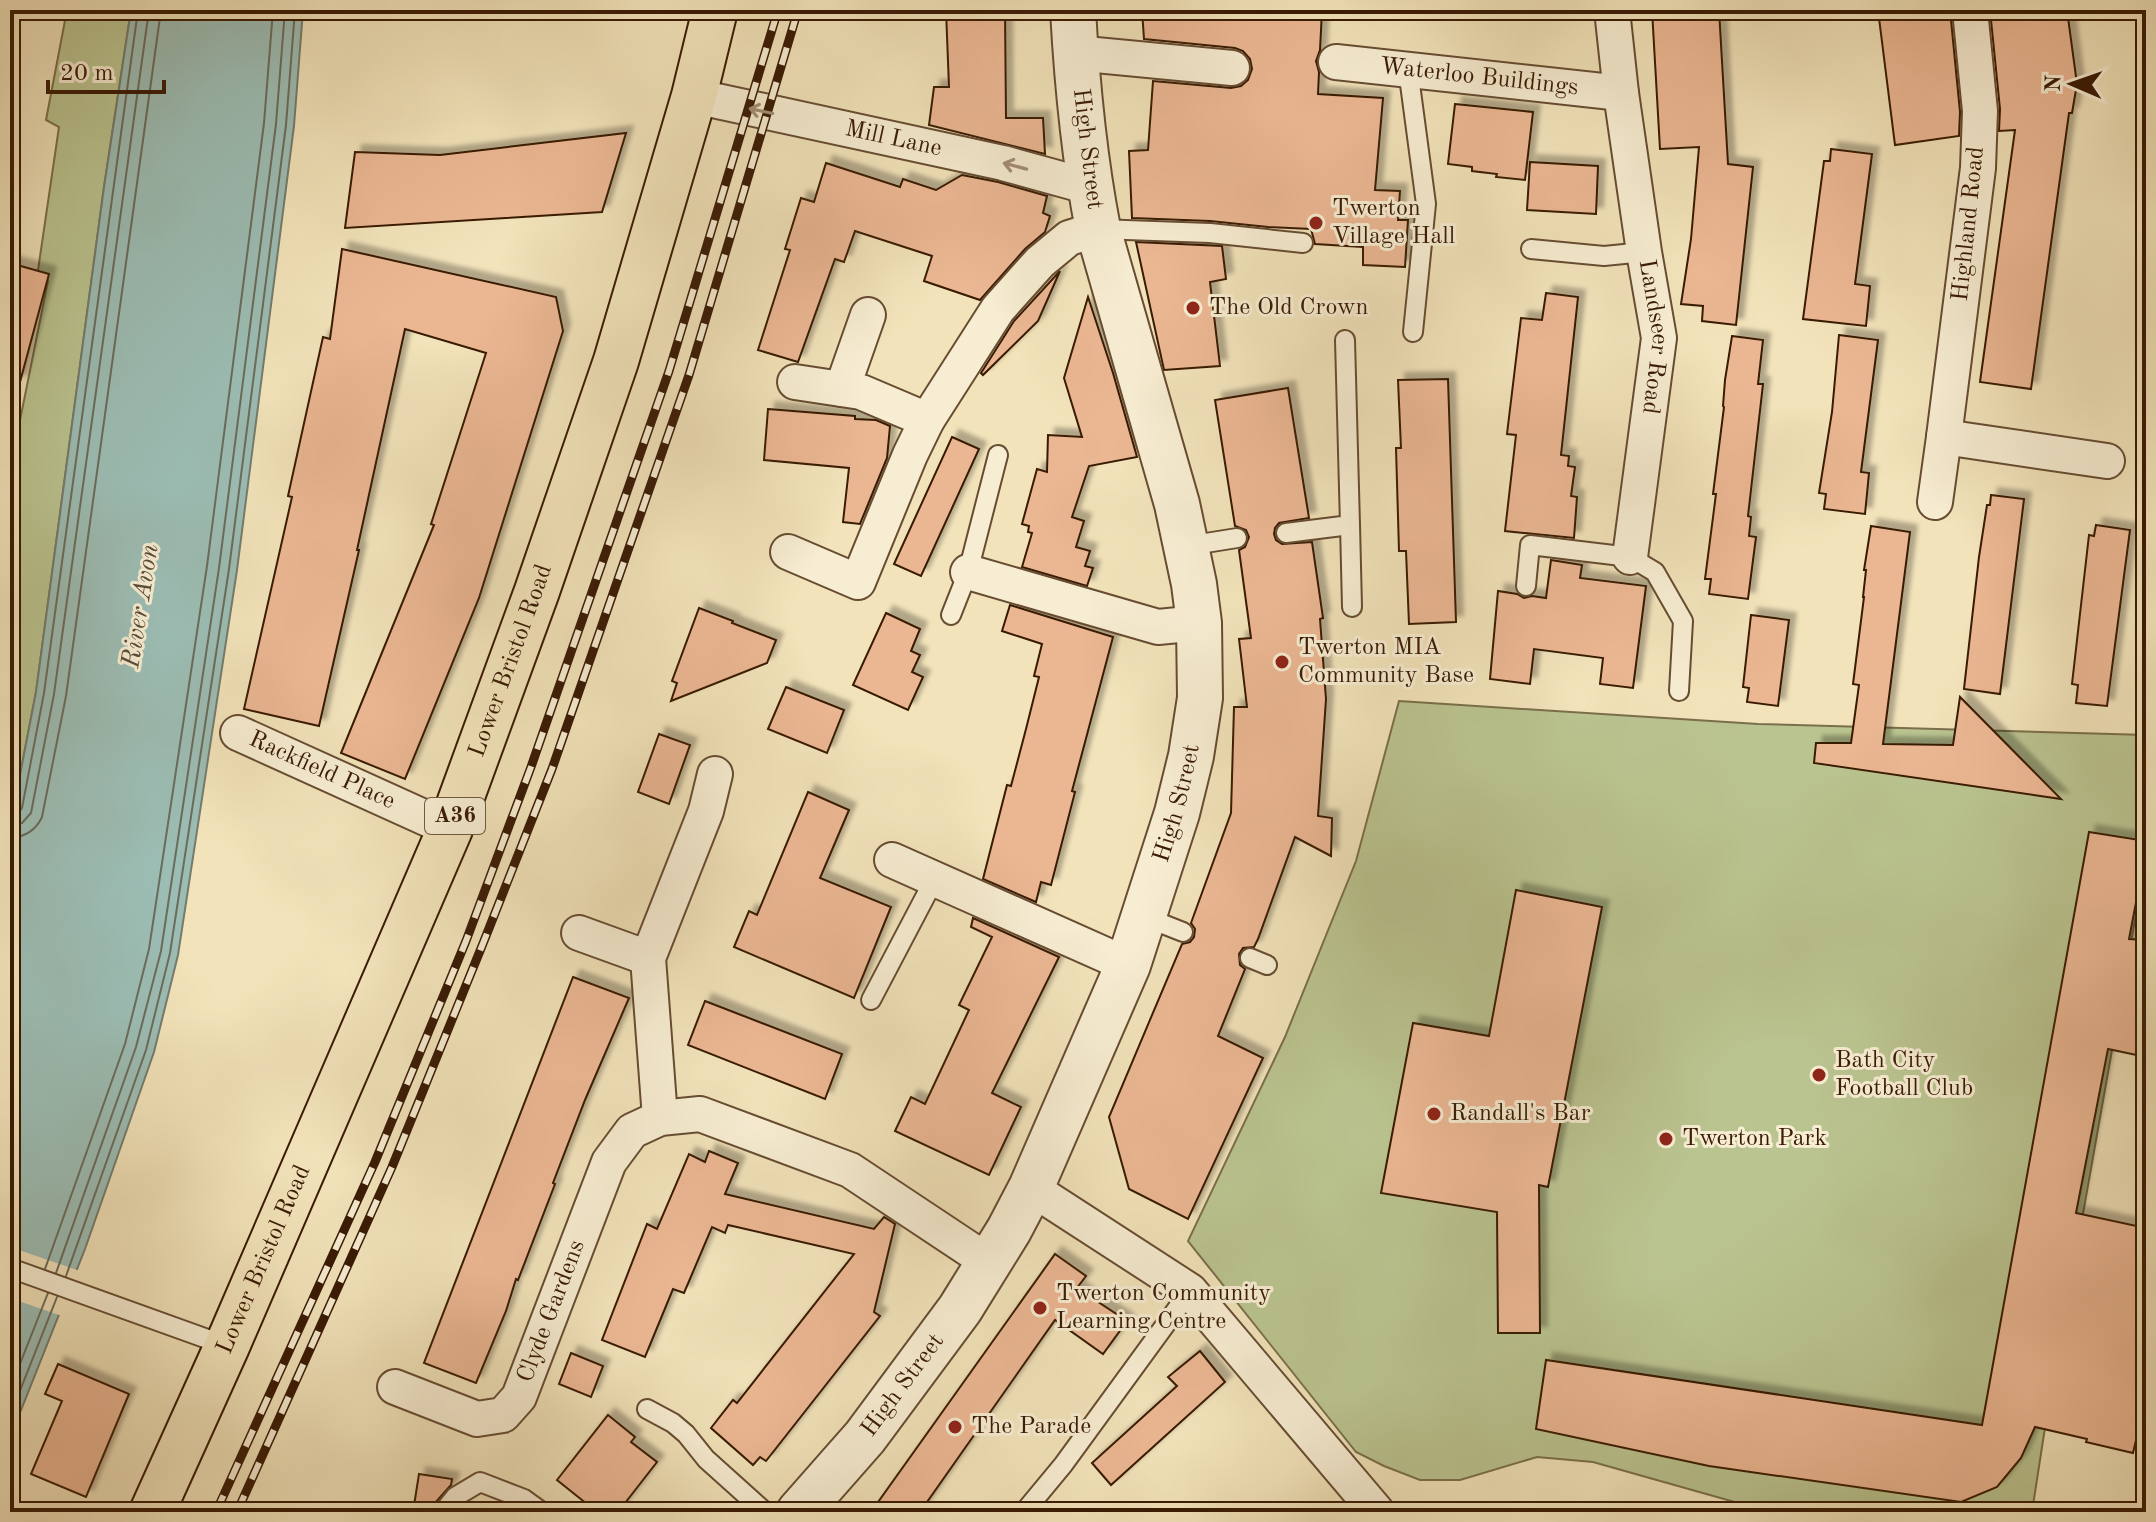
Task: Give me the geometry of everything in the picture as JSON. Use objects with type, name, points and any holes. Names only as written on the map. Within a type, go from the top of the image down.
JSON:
[{"type":"highway","name":"Lower Bristol Road","points":[[152,1512],[450,829],[537,591],[616,361],[694,96],[715,10]]},
{"type":"street","name":"High Street","points":[[793,1511],[865,1437],[960,1309],[990,1263],[1031,1188],[1128,965],[1164,924],[1177,813],[1191,756],[1200,698],[1199,623],[1177,504],[1094,208],[1075,53],[1073,10]]},
{"type":"street","name":"Landseer Road","points":[[1612,10],[1621,93],[1659,338],[1630,557]]},
{"type":"street","name":"Highland Road","points":[[1935,502],[1978,168],[1980,111],[1970,10]]},
{"type":"street","points":[[1075,53],[1232,68]]},
{"type":"street","name":"Waterloo Buildings","points":[[1336,62],[1621,93]]},
{"type":"street","name":"Mill Lane","points":[[694,96],[1003,163],[1094,208]]},
{"type":"street","points":[[788,552],[858,582],[927,420],[998,309],[1040,262],[1069,238],[1094,208]]},
{"type":"street","points":[[842,389],[868,315]]},
{"type":"street","points":[[795,382],[861,392],[927,420]]},
{"type":"street","points":[[1944,437],[2107,461]]},
{"type":"street","points":[[968,572],[1158,627],[1199,623]]},
{"type":"street","name":"Rackfield Place","points":[[238,733],[450,829]]},
{"type":"street","points":[[660,1118],[648,958],[706,811],[715,774]]},
{"type":"street","points":[[892,860],[1128,965]]},
{"type":"street","points":[[579,933],[648,958]]},
{"type":"street","name":"Clyde Gardens","points":[[395,1387],[477,1419],[503,1415],[519,1397],[609,1162],[632,1131],[660,1118],[700,1114],[850,1170],[990,1263]]},
{"type":"street","points":[[1031,1188],[1190,1291],[1377,1512]]},
{"type":"lane","points":[[1408,69],[1426,204],[1413,332]]},
{"type":"lane","points":[[1094,208],[1210,233],[1303,243]]},
{"type":"lane","points":[[1531,249],[1604,256],[1644,252]]},
{"type":"lane","points":[[1345,340],[1352,607]]},
{"type":"lane","points":[[951,615],[968,572],[998,455]]},
{"type":"lane","points":[[1286,533],[1350,525]]},
{"type":"lane","points":[[1187,546],[1237,538]]},
{"type":"lane","points":[[1526,586],[1530,545],[1630,557],[1655,572],[1683,621],[1679,691]]},
{"type":"lane","points":[[871,1000],[934,880]]},
{"type":"lane","points":[[10,1268],[227,1346]]},
{"type":"lane","points":[[1024,1512],[1063,1465],[1190,1291]]},
{"type":"lane","points":[[647,1409],[686,1434],[706,1459],[793,1511]]},
{"type":"lane","points":[[443,1512],[455,1497],[480,1482],[524,1499],[542,1512]]},
{"type":"green space","points":[[67,10],[131,10],[36,692],[10,827],[10,470],[48,281],[37,277],[59,127],[46,120]]},
{"type":"green space","name":"Twerton Park","points":[[1399,701],[1758,724],[2146,735],[2146,858],[2032,1512],[1770,1512],[1593,1462],[1537,1457],[1460,1480],[1420,1480],[1356,1452],[1188,1241],[1285,1037],[1356,861]]},
{"type":"water","name":"River Avon","points":[[131,10],[303,10],[294,126],[237,570],[178,955],[154,1052],[85,1249],[10,1438],[10,827],[36,692]]},
{"type":"pier","points":[[10,1247],[80,1271],[62,1316],[10,1298]]},
{"type":"building","points":[[946,10],[1005,10],[1006,118],[1043,118],[1045,154],[929,125],[934,87],[949,87]]},
{"type":"building","points":[[1142,10],[1322,10],[1320,50],[1316,61],[1318,94],[1383,98],[1375,190],[1400,191],[1398,220],[1408,220],[1405,267],[1363,265],[1363,247],[1315,244],[1311,229],[1132,218],[1129,151],[1148,150],[1153,81],[1231,88],[1241,86],[1248,80],[1252,69],[1250,59],[1235,48],[1144,39]]},
{"type":"building","points":[[1652,10],[1719,10],[1728,164],[1753,167],[1736,325],[1702,321],[1703,306],[1681,304],[1691,239],[1699,147],[1660,149]]},
{"type":"building","points":[[1878,10],[1950,10],[1960,112],[1959,136],[1895,145]]},
{"type":"building","points":[[1990,10],[2067,10],[2077,84],[2072,113],[2069,113],[2031,389],[1980,382],[2015,130],[1999,131],[2000,109]]},
{"type":"building","points":[[1455,104],[1533,112],[1525,180],[1496,177],[1497,174],[1472,171],[1472,167],[1448,164]]},
{"type":"building","points":[[626,133],[602,212],[345,228],[355,152],[440,155]]},
{"type":"building","points":[[1831,149],[1872,154],[1855,284],[1870,286],[1866,326],[1803,319],[1824,161],[1830,161]]},
{"type":"building","points":[[1530,162],[1598,166],[1596,214],[1527,210]]},
{"type":"building","points":[[826,163],[900,187],[903,179],[936,190],[962,175],[998,182],[1047,196],[1043,213],[1050,216],[1045,232],[1025,249],[980,300],[924,281],[932,256],[855,231],[844,262],[835,259],[798,362],[758,350],[790,250],[785,249],[801,198],[814,202]]},
{"type":"building","points":[[1136,242],[1222,246],[1226,279],[1210,282],[1220,366],[1164,370]]},
{"type":"building","points":[[342,249],[556,297],[563,331],[479,598],[405,779],[341,753],[434,525],[431,524],[486,353],[405,329],[319,726],[244,709],[292,497],[288,496],[323,337],[330,339]]},
{"type":"building","points":[[10,263],[49,274],[20,382],[10,380]]},
{"type":"building","points":[[1060,271],[1038,321],[983,375],[981,373],[1014,321]]},
{"type":"building","points":[[1546,293],[1578,297],[1561,455],[1569,456],[1568,466],[1575,467],[1571,496],[1577,497],[1574,538],[1505,531],[1516,435],[1507,434],[1521,318],[1542,320]]},
{"type":"building","points":[[1088,297],[1137,457],[1089,466],[1072,517],[1084,521],[1076,547],[1090,551],[1085,566],[1093,568],[1087,586],[1022,567],[1032,533],[1028,532],[1029,526],[1022,524],[1037,469],[1047,472],[1048,435],[1082,437],[1064,378]]},
{"type":"building","points":[[1839,335],[1878,340],[1861,472],[1869,473],[1865,514],[1824,509],[1826,494],[1819,493],[1832,412]]},
{"type":"building","points":[[1732,336],[1763,340],[1758,384],[1763,384],[1748,516],[1751,517],[1749,536],[1756,537],[1748,599],[1709,594],[1711,579],[1705,579]]},
{"type":"building","points":[[1448,379],[1456,622],[1409,624],[1406,551],[1399,551],[1396,448],[1401,448],[1398,380]]},
{"type":"building","points":[[1288,388],[1309,518],[1279,523],[1274,534],[1282,544],[1312,542],[1323,618],[1320,619],[1326,699],[1318,816],[1332,818],[1331,856],[1295,837],[1258,939],[1254,947],[1243,948],[1239,954],[1240,965],[1245,969],[1218,1036],[1263,1058],[1188,1219],[1129,1189],[1109,1117],[1182,944],[1194,937],[1195,929],[1191,923],[1231,813],[1234,707],[1247,707],[1239,639],[1251,638],[1239,550],[1245,547],[1249,537],[1246,530],[1235,526],[1215,400]]},
{"type":"building","points":[[768,409],[855,416],[855,419],[876,420],[890,426],[887,458],[860,524],[843,522],[849,468],[764,460]]},
{"type":"building","points":[[952,437],[979,449],[921,576],[894,564]]},
{"type":"building","points":[[1991,495],[2024,499],[2000,694],[1964,689],[1979,557]]},
{"type":"building","points":[[2096,525],[2130,530],[2107,706],[2076,703],[2078,685],[2072,684],[2089,535],[2094,536]]},
{"type":"building","points":[[1871,526],[1910,532],[1883,744],[1953,745],[1960,697],[2061,799],[1814,763],[1816,743],[1851,743],[1859,685],[1853,684]]},
{"type":"building","points":[[1551,560],[1582,565],[1580,578],[1646,586],[1633,688],[1600,684],[1603,658],[1534,649],[1530,684],[1490,679],[1498,591],[1524,598],[1546,598]]},
{"type":"building","points":[[1010,605],[1113,637],[1072,791],[1075,792],[1051,885],[1041,882],[1036,902],[983,879],[1039,677],[1034,676],[1042,644],[1002,631]]},
{"type":"building","points":[[699,608],[776,640],[767,663],[671,701],[677,683],[672,681]]},
{"type":"building","points":[[886,613],[920,629],[911,651],[920,655],[912,672],[923,677],[908,710],[853,685]]},
{"type":"building","points":[[1751,615],[1789,620],[1778,706],[1747,702],[1749,688],[1743,687]]},
{"type":"building","points":[[786,687],[844,710],[827,753],[768,729]]},
{"type":"building","points":[[659,734],[690,745],[669,804],[638,792]]},
{"type":"building","points":[[808,792],[849,810],[820,878],[891,907],[854,998],[734,947],[749,911],[757,915]]},
{"type":"building","points":[[2089,832],[2146,841],[2129,939],[2146,940],[2146,1057],[2108,1049],[2076,1213],[2146,1228],[2146,1438],[2137,1436],[2133,1453],[2035,1427],[2021,1458],[1997,1487],[1961,1502],[1709,1466],[1536,1429],[1546,1360],[1982,1425]]},
{"type":"building","points":[[1516,890],[1602,907],[1548,1187],[1539,1185],[1540,1333],[1498,1333],[1497,1212],[1381,1193],[1413,1023],[1489,1036]]},
{"type":"building","points":[[973,918],[1059,957],[992,1093],[1021,1107],[989,1175],[895,1131],[911,1097],[925,1104],[969,1010],[959,1005],[992,937],[971,927]]},
{"type":"building","points":[[573,977],[629,998],[585,1100],[476,1383],[424,1363]]},
{"type":"building","points":[[705,1001],[842,1054],[825,1099],[688,1045]]},
{"type":"building","points":[[709,1151],[738,1163],[725,1194],[874,1229],[884,1217],[895,1224],[874,1312],[880,1316],[766,1461],[760,1457],[753,1465],[711,1428],[733,1400],[737,1403],[854,1254],[728,1225],[725,1233],[712,1227],[684,1293],[673,1289],[645,1357],[602,1340],[647,1224],[657,1229],[689,1154],[705,1162]]},
{"type":"building","name":"The Parade","points":[[1055,1254],[1086,1276],[1077,1288],[1127,1321],[1103,1354],[1055,1320],[920,1512],[871,1512]]},
{"type":"building","points":[[1200,1351],[1225,1382],[1111,1485],[1092,1463],[1177,1386],[1168,1377]]},
{"type":"building","points":[[571,1353],[603,1366],[591,1397],[559,1384]]},
{"type":"building","points":[[58,1364],[129,1394],[86,1497],[31,1474],[62,1401],[45,1394]]},
{"type":"building","points":[[608,1415],[635,1437],[631,1442],[657,1462],[618,1512],[597,1512],[557,1480]]},
{"type":"building","points":[[419,1474],[452,1479],[431,1512],[413,1512]]},
{"type":"railway","points":[[216,1512],[375,1162],[466,941],[531,767],[669,371],[778,10]]},
{"type":"railway","points":[[237,1512],[392,1167],[552,769],[689,375],[798,10]]},
{"type":"place","name":"Twerton Village Hall","points":[[1316,223]]},
{"type":"place","name":"The Old Crown","points":[[1193,308]]},
{"type":"place","name":"Twerton MIA Community Base","points":[[1282,662]]},
{"type":"place","name":"Bath City Football Club","points":[[1819,1075]]},
{"type":"place","name":"Randall's Bar","points":[[1434,1114]]},
{"type":"place","name":"Twerton Park","points":[[1666,1139]]},
{"type":"place","name":"Twerton Community Learning Centre","points":[[1040,1308]]},
{"type":"place","name":"The Parade","points":[[955,1427]]}]
